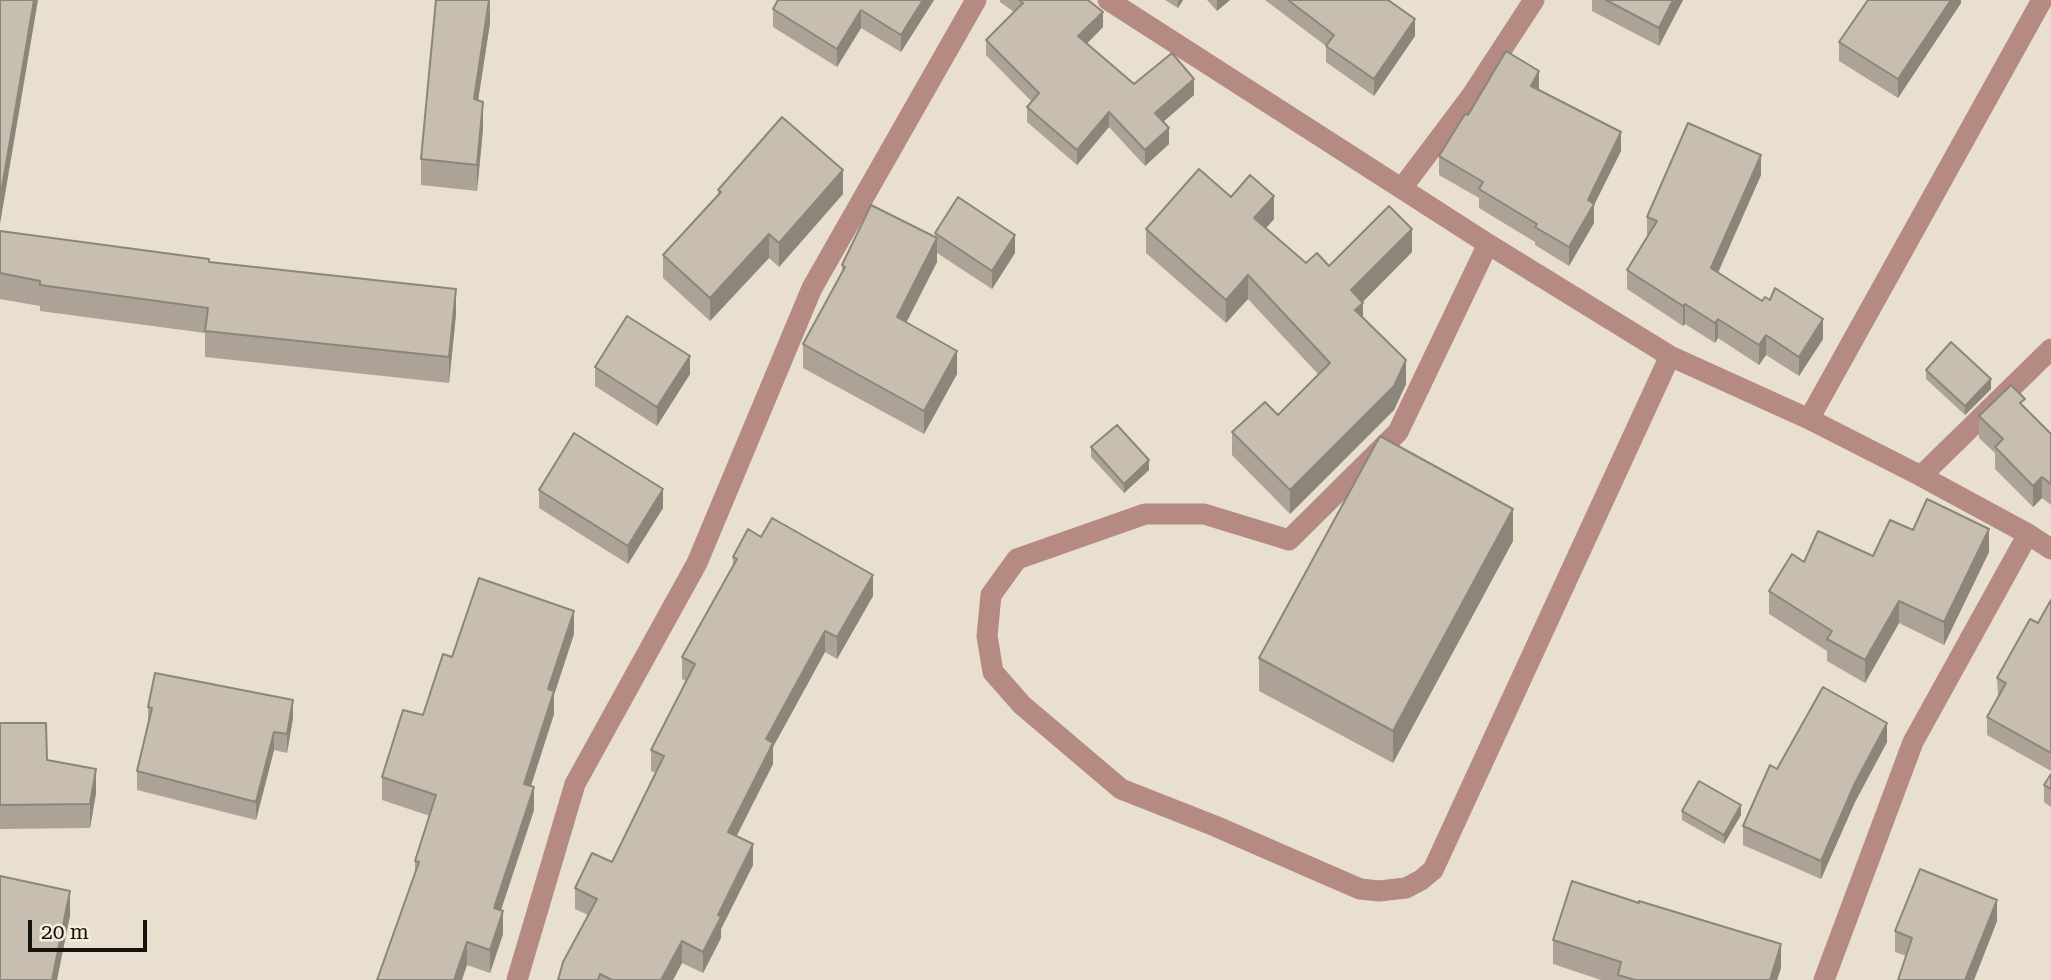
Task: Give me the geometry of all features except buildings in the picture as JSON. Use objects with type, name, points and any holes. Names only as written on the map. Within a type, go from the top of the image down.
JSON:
[{"type":"street","points":[[517,980],[575,784],[697,563],[812,288],[976,0]]},
{"type":"street","points":[[1108,0],[1488,244],[1670,356],[1809,419],[1921,475],[2051,549]]},
{"type":"street","points":[[1402,188],[1472,95],[1534,0]]},
{"type":"street","points":[[1809,419],[2042,0]]},
{"type":"street","points":[[1488,244],[1398,432],[1289,540],[1204,514],[1145,514],[1017,559],[991,595],[986,636],[993,672],[1022,705],[1121,789],[1215,826],[1360,889],[1379,891],[1406,888],[1421,880],[1433,870],[1670,356]]},
{"type":"street","points":[[1921,475],[2051,349]]},
{"type":"street","points":[[1824,980],[1913,743],[2028,534]]}]
